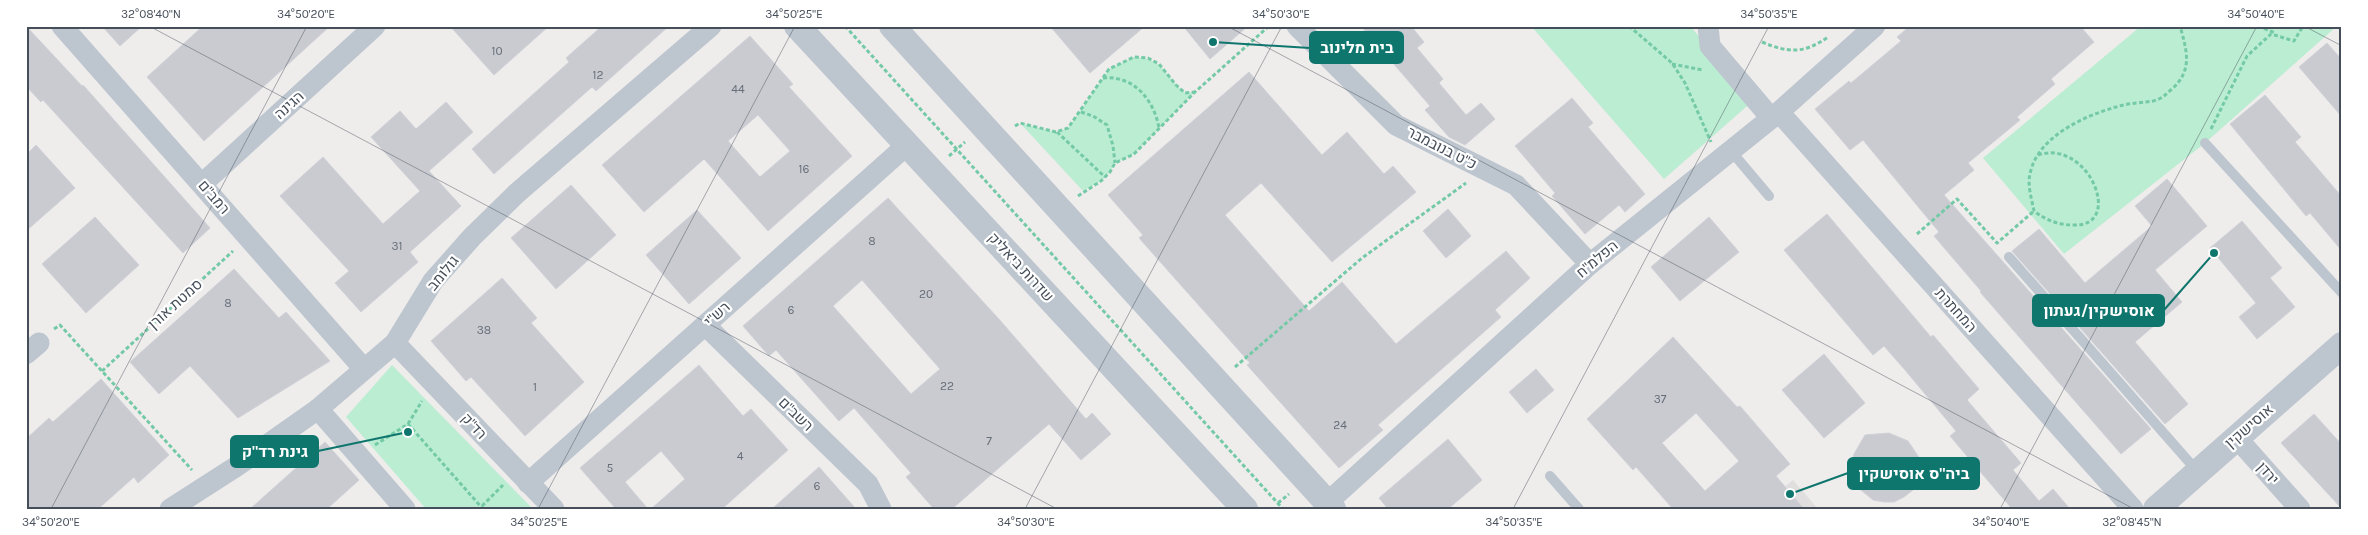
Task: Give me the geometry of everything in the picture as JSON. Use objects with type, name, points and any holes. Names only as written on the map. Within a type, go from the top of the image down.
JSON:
[{"type":"street","name":"רמב\"ם","points":[[62,26],[364,369]]},
{"type":"street","name":"הגינה","points":[[202,184],[376,26]]},
{"type":"street","name":"גולומב","points":[[170,509],[318,409],[395,343],[434,281],[472,237],[517,193],[711,26]]},
{"type":"street","name":"שדרות ביאליק","points":[[797,26],[1245,509]]},
{"type":"street","points":[[892,26],[1330,506]]},
{"type":"street","name":"כ\"ט בנובמבר","points":[[1297,26],[1396,125],[1516,186],[1590,264]]},
{"type":"street","name":"המחתרת","points":[[1708,26],[1710,46],[1901,248],[2133,509]]},
{"type":"street","name":"הפלמ\"ח","points":[[1330,506],[1590,264],[1775,115],[1875,26]]},
{"type":"street","name":"רש\"י","points":[[522,477],[705,325],[906,144]]},
{"type":"street","name":"רשב\"ם","points":[[705,325],[868,484],[881,509]]},
{"type":"street","name":"רד\"ק","points":[[395,343],[554,509]]},
{"type":"street","name":"אוסישקין","points":[[2156,509],[2342,345]]},
{"type":"street","points":[[318,409],[405,509]]},
{"type":"street","name":"ירדן","points":[[2236,437],[2300,509]]},
{"type":"lane","points":[[2204,143],[2342,293]]},
{"type":"lane","points":[[1727,155],[1769,196]]},
{"type":"lane","points":[[2009,256],[2197,472]]},
{"type":"lane","points":[[1550,476],[1579,509]]},
{"type":"path","points":[[845,26],[1283,509]]},
{"type":"path","points":[[1061,211],[1084,191],[1105,177],[1115,163],[1134,154],[1196,92],[1269,26]]},
{"type":"path","points":[[1629,26],[1672,64],[1685,83],[1709,139],[1727,155]]},
{"type":"path","points":[[2034,211],[2030,173],[2046,143],[2060,132],[2075,124],[2115,107],[2155,101],[2164,97],[2180,82],[2186,69],[2186,46],[2180,26]]},
{"type":"path","points":[[2258,26],[2294,41],[2303,26]]},
{"type":"path","points":[[1762,42],[1777,49],[1798,51],[1815,46],[1832,34],[1848,50]]},
{"type":"path","points":[[2204,143],[2247,56],[2268,36],[2275,34]]},
{"type":"path","points":[[1056,132],[1068,128],[1081,112],[1109,69],[1134,57],[1148,58],[1159,64],[1185,93],[1196,92]]},
{"type":"path","points":[[1102,78],[1113,77],[1130,84],[1146,96],[1156,110],[1159,128]]},
{"type":"path","points":[[1081,112],[1093,116],[1107,125],[1115,163]]},
{"type":"path","points":[[932,172],[957,150],[989,133],[1020,123],[1056,132],[1105,177]]},
{"type":"path","points":[[2034,211],[2055,223],[2081,226],[2092,222],[2099,212],[2099,200],[2090,174],[2081,165],[2066,155],[2051,151],[2038,155]]},
{"type":"path","points":[[1217,382],[1362,258],[1485,170]]},
{"type":"path","points":[[1901,248],[1957,199],[1997,243],[2034,211]]},
{"type":"path","name":"סמטת אורן","points":[[102,371],[248,237]]},
{"type":"path","points":[[33,348],[60,325],[206,486]]},
{"type":"path","points":[[358,455],[408,424],[483,507],[522,477]]},
{"type":"shaded area","points":[[1793,480],[1818,509],[1758,509]]},
{"type":"green space","points":[[1531,26],[1690,26],[1754,100],[1664,179]]},
{"type":"green space","points":[[2141,26],[2337,26],[2205,143],[2064,254],[1983,158]]},
{"type":"green space","points":[[1134,57],[1144,58],[1158,64],[1185,93],[1195,92],[1134,154],[1115,163],[1110,172],[1101,181],[1083,191],[1020,123],[1056,132],[1068,128],[1109,69]]},
{"type":"green space","points":[[392,365],[533,509],[426,509],[346,417]]},
{"type":"building","points":[[26,26],[83,85],[210,228],[183,253],[43,100],[41,102],[26,86]]},
{"type":"building","points":[[102,26],[142,26],[120,46]]},
{"type":"building","points":[[203,26],[330,26],[204,141],[147,77]]},
{"type":"building","points":[[450,26],[549,26],[494,75]]},
{"type":"building","points":[[602,26],[669,26],[596,91],[592,87],[494,174],[472,149],[569,62],[566,58]]},
{"type":"building","points":[[1050,26],[1145,26],[1090,73]]},
{"type":"building","points":[[1183,26],[1248,26],[1210,59]]},
{"type":"building","points":[[1361,26],[1411,26],[1424,42],[1417,48],[1443,79],[1439,83],[1466,115],[1481,103],[1495,119],[1465,145],[1449,137],[1425,110],[1430,106]]},
{"type":"building","points":[[1910,26],[2080,26],[2094,42],[2051,79],[2055,84],[2017,117],[2020,120],[1968,163],[1974,170],[1944,195],[2151,429],[2121,454],[1980,292],[1934,236],[1939,232],[1863,140],[1850,150],[1815,109],[1849,81],[1851,83],[1901,41],[1897,37]]},
{"type":"building","points":[[750,36],[793,84],[789,87],[852,156],[768,231],[704,159],[644,212],[602,165]],"holes":[[[758,115],[790,151],[760,177],[728,141]]]},
{"type":"building","points":[[2327,43],[2342,60],[2342,117],[2299,67]]},
{"type":"building","points":[[1249,72],[1322,155],[1347,132],[1384,174],[1393,166],[1416,192],[1332,262],[1261,183],[1225,215],[1309,311],[1342,282],[1396,344],[1506,251],[1530,278],[1495,310],[1501,317],[1378,425],[1383,430],[1339,468],[1247,365],[1250,363],[1139,238],[1143,235],[1108,195]]},
{"type":"building","points":[[2265,95],[2301,137],[2295,142],[2342,197],[2342,251],[2310,213],[2306,216],[2230,124]]},
{"type":"building","points":[[1572,98],[1593,123],[1588,127],[1645,194],[1625,212],[1619,205],[1585,234],[1552,196],[1555,193],[1515,146]]},
{"type":"building","points":[[446,102],[473,132],[429,171],[461,206],[410,252],[418,262],[361,312],[335,283],[349,271],[280,196],[323,157],[383,224],[420,191],[371,137],[400,111],[416,129]]},
{"type":"building","points":[[36,145],[75,188],[26,231],[26,155]]},
{"type":"building","points":[[2167,179],[2207,226],[2155,270],[2182,302],[2135,342],[2188,404],[2165,424],[2012,251],[2039,229],[2085,283],[2152,226],[2135,206]]},
{"type":"building","points":[[571,185],[616,235],[556,289],[511,238]]},
{"type":"building","points":[[888,198],[998,318],[1086,419],[1092,413],[1111,434],[1081,460],[1049,424],[952,509],[934,509],[906,477],[911,473],[854,408],[839,421],[776,350],[769,356],[743,326]],"holes":[[[862,280],[940,369],[911,394],[833,306]]]},
{"type":"building","points":[[1448,209],[1471,236],[1446,258],[1423,231]]},
{"type":"building","points":[[697,210],[741,258],[689,304],[646,255]]},
{"type":"building","points":[[1827,214],[1931,337],[1933,335],[1979,389],[1967,400],[2021,463],[2013,470],[2039,501],[2053,489],[2070,509],[2012,509],[1950,436],[1956,431],[1884,346],[1873,355],[1784,250]]},
{"type":"building","points":[[95,217],[139,265],[86,313],[42,264]]},
{"type":"building","points":[[1709,217],[1739,252],[1680,301],[1651,267]]},
{"type":"building","points":[[2242,221],[2282,268],[2270,278],[2295,307],[2257,339],[2239,317],[2256,303],[2210,248]]},
{"type":"building","points":[[234,269],[279,318],[286,312],[330,361],[238,418],[190,366],[159,394],[130,362]]},
{"type":"building","points":[[502,278],[537,318],[531,323],[584,382],[525,436],[471,377],[466,381],[431,341]]},
{"type":"building","points":[[1673,337],[1737,407],[1740,406],[1790,464],[1776,476],[1804,509],[1673,509],[1636,467],[1633,470],[1587,419]],"holes":[[[1696,413],[1739,461],[1705,491],[1662,443]]]},
{"type":"building","points":[[1824,354],[1865,403],[1824,438],[1782,390]]},
{"type":"building","points":[[699,365],[743,416],[751,409],[788,450],[722,509],[651,509],[685,479],[661,451],[625,482],[648,509],[616,509],[580,468]]},
{"type":"building","points":[[1536,369],[1554,390],[1527,413],[1509,392]]},
{"type":"building","points":[[101,379],[169,455],[138,483],[134,477],[98,509],[26,509],[26,439],[49,418],[53,422]]},
{"type":"building","points":[[2314,414],[2342,445],[2342,509],[2281,443]]},
{"type":"building","points":[[1889,433],[1908,441],[1920,459],[1921,470],[1913,490],[1894,502],[1884,502],[1873,500],[1856,486],[1852,476],[1851,465],[1854,454],[1865,435]]},
{"type":"building","points":[[1448,439],[1482,480],[1448,509],[1388,509],[1379,498]]},
{"type":"building","points":[[325,442],[359,480],[327,509],[250,509]]},
{"type":"building","points":[[819,467],[856,509],[772,509]]},
{"type":"place","name":"בית מלינוב","points":[[1213,42]]},
{"type":"place","name":"אוסישקין/געתון","points":[[2214,253]]},
{"type":"place","name":"גינת רד\"ק","points":[[408,432]]},
{"type":"place","name":"ביה\"ס אוסישקין","points":[[1790,494]]}]
